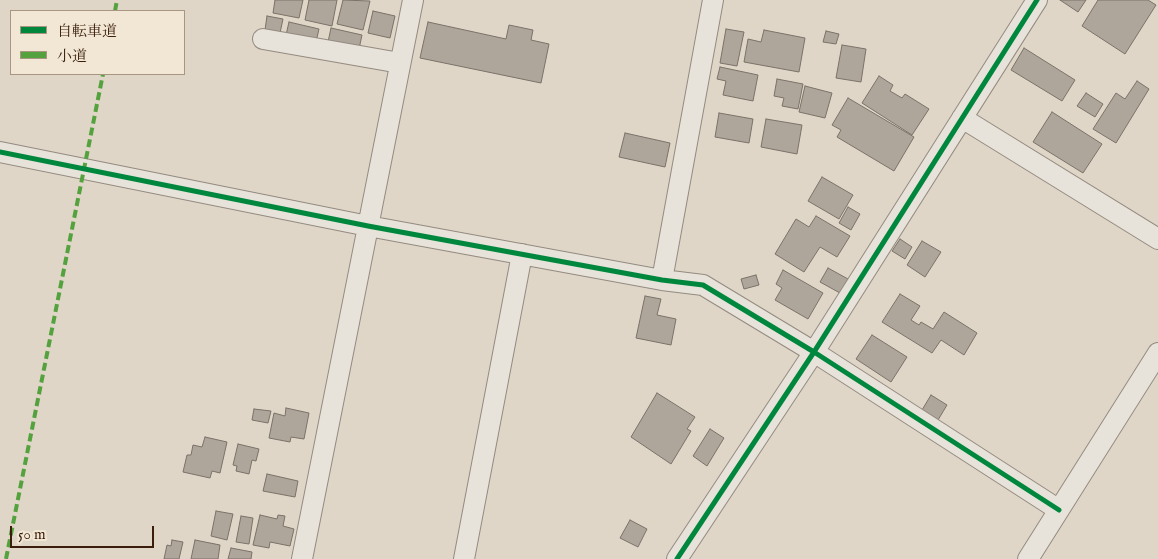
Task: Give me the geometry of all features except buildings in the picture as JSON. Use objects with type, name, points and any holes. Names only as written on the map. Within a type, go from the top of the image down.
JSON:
[{"type":"street","points":[[302,559],[413,0]]},
{"type":"street","points":[[662,280],[714,0]]},
{"type":"street","points":[[677,559],[814,352],[1037,0]]},
{"type":"street","points":[[262,38],[400,63]]},
{"type":"street","points":[[962,118],[1158,239]]},
{"type":"street","points":[[0,152],[368,226],[662,280],[703,285],[814,352],[1058,510]]},
{"type":"street","points":[[464,559],[522,254]]},
{"type":"street","points":[[1028,559],[1158,353]]},
{"type":"marked path","points":[[115,10],[117,0]]},
{"type":"marked path","points":[[6,559],[103,75]]},
{"type":"cycle path","points":[[677,559],[814,352],[1037,0]]},
{"type":"cycle path","points":[[0,152],[368,226],[662,280],[703,285],[814,352],[1059,510]]}]
